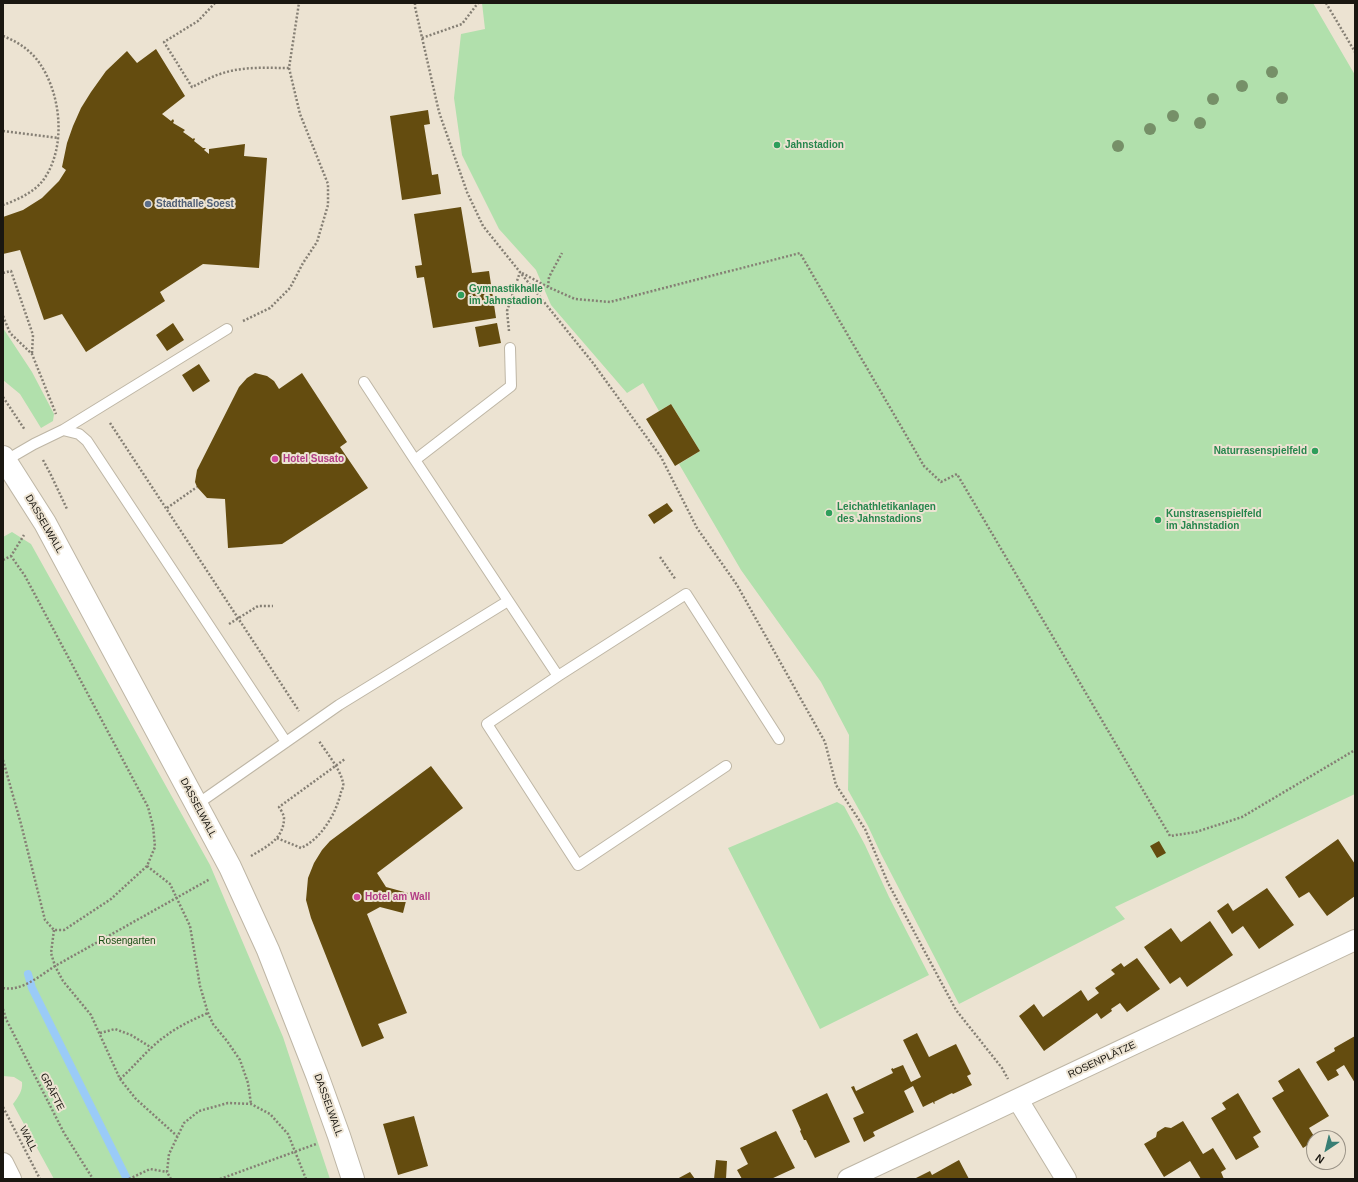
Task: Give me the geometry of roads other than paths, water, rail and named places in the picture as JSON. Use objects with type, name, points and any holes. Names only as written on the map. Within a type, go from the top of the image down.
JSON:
[{"type":"street","name":"DASSELWALL","points":[[4,460],[45,523],[230,867],[268,950],[317,1075],[353,1179]]},
{"type":"street","name":"ROSENPLÄTZE","points":[[848,1179],[1355,940]]},
{"type":"street","points":[[1018,1100],[1066,1179]]},
{"type":"street","points":[[3,1163],[11,1179]]},
{"type":"lane","points":[[4,460],[63,430],[227,329]]},
{"type":"lane","points":[[416,460],[511,386],[510,348]]},
{"type":"lane","points":[[364,382],[558,676]]},
{"type":"lane","points":[[63,430],[79,434],[87,441],[286,742]]},
{"type":"lane","points":[[726,766],[578,864],[487,724],[558,676],[686,594],[779,739]]},
{"type":"lane","points":[[196,805],[339,705],[508,601]]},
{"type":"waterway","points":[[28,974],[32,988],[127,1179]]},
{"type":"place","name":"Jahnstadion","points":[[777,145]]},
{"type":"place","name":"Stadthalle Soest","points":[[148,204]]},
{"type":"place","name":"Gymnastikhalle im Jahnstadion","points":[[461,295]]},
{"type":"place","name":"Naturrasenspielfeld","points":[[1315,451]]},
{"type":"place","name":"Hotel Susato","points":[[275,459]]},
{"type":"place","name":"Leichathletikanlagen des Jahnstadions","points":[[829,513]]},
{"type":"place","name":"Kunstrasenspielfeld im Jahnstadion","points":[[1158,520]]},
{"type":"place","name":"Hotel am Wall","points":[[357,897]]},
{"type":"park label","name":"Rosengarten","points":[[127,941]]}]
